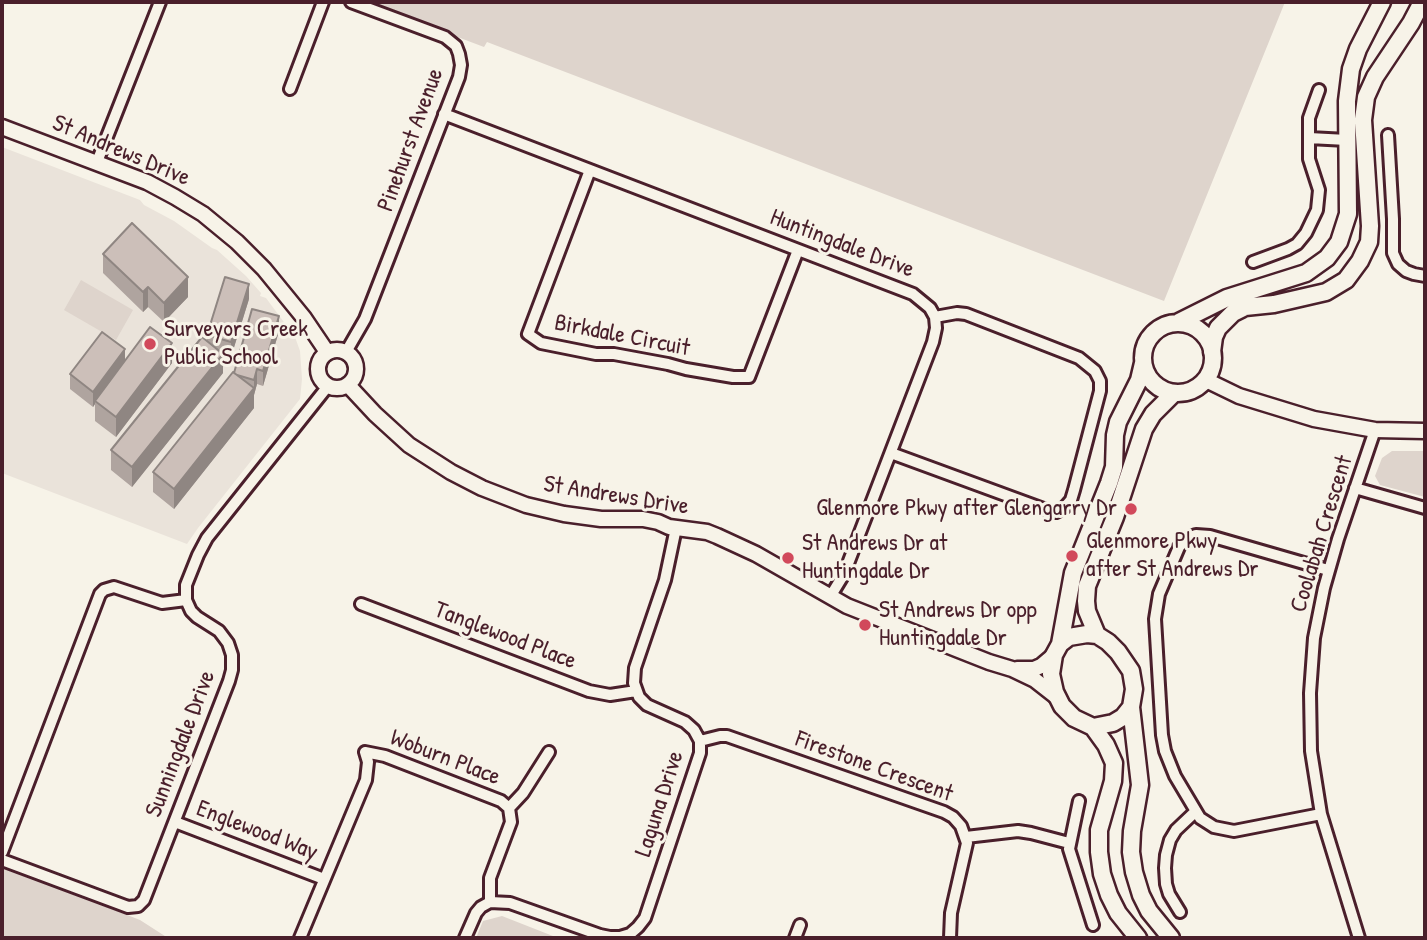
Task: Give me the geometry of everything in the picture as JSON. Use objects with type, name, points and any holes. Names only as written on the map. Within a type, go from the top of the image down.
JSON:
[{"type":"main road","points":[[1179,323],[1227,298],[1306,273],[1327,258],[1339,242],[1348,214],[1347,101],[1351,69],[1357,50],[1382,2]]},
{"type":"main road","points":[[1143,363],[1156,386],[1174,393],[1192,391],[1206,380],[1211,372],[1214,337],[1218,328],[1233,313],[1245,307],[1284,302],[1326,292],[1346,280],[1360,261],[1369,242],[1363,120],[1366,97],[1375,77],[1422,2]]},
{"type":"main road","points":[[1138,938],[1118,913],[1102,874],[1099,830],[1113,781],[1114,763],[1107,745],[1093,727],[1074,718],[1062,706],[1051,674],[1073,573],[1109,483],[1114,467],[1118,422],[1139,380],[1144,351],[1153,334],[1169,324],[1179,323],[1198,328],[1209,341],[1212,352]]},
{"type":"main road","points":[[1097,635],[1087,611],[1087,586],[1115,517],[1144,429],[1153,414],[1174,393]]},
{"type":"main road","points":[[1057,650],[1074,635],[1097,635],[1118,652],[1131,671],[1135,688],[1131,707],[1133,735],[1140,785],[1132,831],[1134,872],[1149,911],[1171,938]]},
{"type":"main road","points":[[1093,727],[1113,723],[1131,707]]},
{"type":"street","points":[[97,162],[160,2]]},
{"type":"street","points":[[290,89],[323,2]]},
{"type":"street","name":"Pinehurst Avenue","points":[[346,352],[365,319],[460,71],[459,54],[453,43],[439,34],[351,2]]},
{"type":"street","points":[[1253,261],[1297,244],[1306,233],[1317,210],[1319,190],[1309,159],[1309,138],[1310,112],[1320,90]]},
{"type":"street","name":"Huntingdale Drive","points":[[444,114],[913,294],[926,303],[935,317]]},
{"type":"street","name":"St Andrews Drive","points":[[2,127],[146,182],[197,210],[227,233],[279,285],[327,352]]},
{"type":"street","points":[[1388,135],[1393,253],[1398,264],[1406,271],[1425,276]]},
{"type":"street","points":[[1309,138],[1347,139]]},
{"type":"street","name":"Birkdale Circuit","points":[[590,170],[528,334],[541,343],[733,377],[749,377],[798,250]]},
{"type":"street","points":[[830,597],[844,574],[933,342],[935,317],[966,314],[1079,358],[1095,371],[1100,381],[1100,391],[1071,500],[1062,510],[1042,510],[891,453]]},
{"type":"street","points":[[340,349],[354,360],[357,371],[348,385],[338,389],[323,383],[318,373],[319,361],[327,352],[340,349]]},
{"type":"street","points":[[1206,380],[1239,396],[1298,415],[1375,430],[1425,431]]},
{"type":"street","name":"St Andrews Drive","points":[[348,385],[374,414],[409,445],[451,472],[499,496],[564,514],[601,519],[643,519],[707,533],[769,561],[856,611],[1012,669],[1035,680],[1058,698]]},
{"type":"street","points":[[2,852],[100,590],[114,587],[162,603],[186,600],[186,585],[204,543],[328,386]]},
{"type":"street","name":"Coolabah Crescent","points":[[1359,938],[1321,814],[1311,751],[1310,693],[1317,620],[1328,570],[1375,430]]},
{"type":"street","points":[[1356,488],[1425,508]]},
{"type":"street","points":[[636,691],[635,668],[665,580],[676,528]]},
{"type":"street","points":[[1321,814],[1229,831],[1210,825],[1195,811],[1168,760],[1162,735],[1155,619],[1159,594],[1179,547],[1191,536],[1205,535],[1328,570]]},
{"type":"street","name":"Sunningdale Drive","points":[[2,860],[124,906],[134,907],[141,904],[175,822],[233,665],[225,639],[216,628],[194,615],[186,600]]},
{"type":"street","name":"Tanglewood Place","points":[[361,604],[589,691],[610,695],[636,691]]},
{"type":"street","name":"St Andrews Drive","points":[[1012,669],[1041,666],[1057,650]]},
{"type":"street","name":"Laguna Drive","points":[[490,902],[510,904],[600,935],[633,936],[645,918],[701,747],[694,730],[685,722],[646,705],[636,691]]},
{"type":"street","name":"Firestone Crescent","points":[[700,741],[727,736],[943,812],[957,821],[966,837],[966,850],[951,913],[950,938]]},
{"type":"street","name":"Woburn Place","points":[[324,879],[366,780],[368,762],[365,752],[385,756],[501,801],[509,807],[511,822],[490,878],[490,902]]},
{"type":"street","name":"Woburn Place","points":[[509,807],[523,793],[549,752]]},
{"type":"street","points":[[1079,801],[1069,843],[1070,857],[1093,925]]},
{"type":"street","points":[[1180,912],[1167,884],[1165,861],[1176,830],[1195,811]]},
{"type":"street","name":"Englewood Way","points":[[175,822],[324,879]]},
{"type":"street","points":[[966,837],[1018,831],[1069,843]]},
{"type":"street","points":[[300,938],[324,879]]},
{"type":"street","points":[[465,938],[481,906],[490,902]]},
{"type":"street","points":[[795,938],[800,925]]},
{"type":"shaded area","points":[[365,2],[1285,2],[1164,301],[487,42],[484,47]]},
{"type":"shaded area","name":"Surveyors Creek Public School","points":[[2,147],[140,200],[144,205],[174,221],[217,250],[246,276],[295,337],[300,351],[300,399],[187,544],[2,473]]},
{"type":"shaded area","points":[[81,280],[133,310],[116,340],[64,310]]},
{"type":"shaded area","points":[[1392,451],[1425,451],[1425,497],[1380,485],[1375,476],[1382,458]]},
{"type":"shaded area","points":[[2,866],[140,920],[168,938],[2,938]]},
{"type":"shaded area","points":[[502,916],[558,938],[476,938],[483,921]]},
{"type":"building","points":[[132,223],[188,277],[164,303],[148,287],[143,292],[103,254]]},
{"type":"building","points":[[225,277],[249,284],[231,342],[207,335]]},
{"type":"building","points":[[252,309],[279,316],[263,371],[257,369],[254,380],[234,373]]},
{"type":"building","points":[[150,327],[172,343],[116,417],[95,401]]},
{"type":"building","points":[[102,332],[125,349],[93,392],[70,374]]},
{"type":"building","points":[[202,337],[223,354],[132,467],[111,450]]},
{"type":"building","points":[[233,372],[254,388],[174,489],[153,472]]},
{"type":"place","name":"Surveyors Creek Public School","points":[[150,344]]},
{"type":"place","name":"Glenmore Pkwy after Glengarry Dr","points":[[1131,509]]},
{"type":"place","name":"Glenmore Pkwy after St Andrews Dr","points":[[1072,556]]},
{"type":"place","name":"St Andrews Dr at Huntingdale Dr","points":[[788,558]]},
{"type":"place","name":"St Andrews Dr opp Huntingdale Dr","points":[[865,625]]}]
